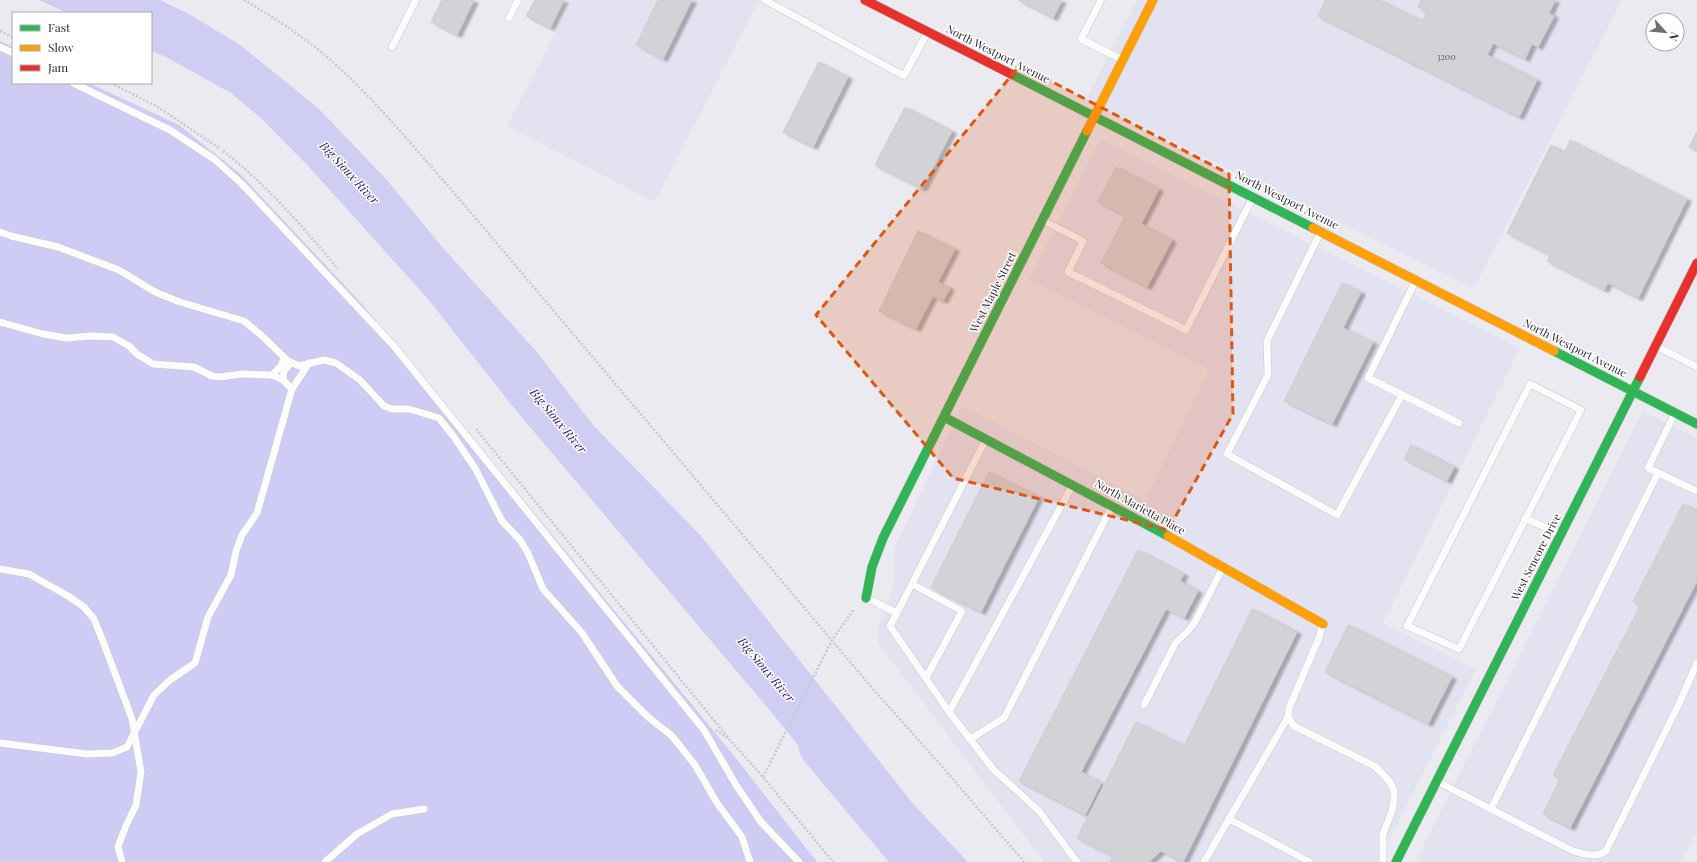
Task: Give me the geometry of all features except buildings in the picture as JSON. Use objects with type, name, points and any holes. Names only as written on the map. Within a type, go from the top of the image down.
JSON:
[{"type":"street","name":"North Westport Avenue","points":[[865,0],[1321,231],[1697,424]]},
{"type":"street","name":"West Maple Street","points":[[866,598],[868,582],[876,554],[1153,0]]},
{"type":"street","name":"West Sencore Drive","points":[[1396,862],[1697,263]]},
{"type":"street","name":"North Marietta Place","points":[[944,417],[1112,505],[1322,624]]},
{"type":"lane","points":[[392,47],[416,0]]},
{"type":"lane","points":[[509,18],[518,0]]},
{"type":"lane","points":[[765,0],[904,76],[927,32]]},
{"type":"lane","points":[[1101,0],[1081,39],[1123,60]]},
{"type":"lane","points":[[0,47],[12,53]]},
{"type":"lane","points":[[75,84],[170,130],[214,160],[241,183],[393,344],[700,725],[736,785],[761,822],[799,862]]},
{"type":"lane","points":[[1042,220],[1083,241],[1068,272],[1186,330],[1253,197]]},
{"type":"lane","points":[[1321,231],[1267,341],[1268,374],[1227,454],[1336,515],[1402,395]]},
{"type":"lane","points":[[0,232],[58,247],[119,270],[142,285],[180,302],[244,321],[291,363],[299,366],[324,360],[336,363],[360,380],[384,406],[392,408],[409,408],[439,418],[475,468],[502,520],[520,540],[528,553],[543,589],[582,633],[617,686],[648,717],[672,736],[695,764],[717,803],[742,837],[750,862]]},
{"type":"lane","points":[[1416,280],[1368,378],[1459,423]]},
{"type":"lane","points":[[0,322],[43,334],[66,338],[91,336],[113,337],[125,343],[137,354],[154,364],[194,367],[212,376],[219,377],[242,374],[272,375],[283,380],[292,389]]},
{"type":"lane","points":[[1656,346],[1697,367]]},
{"type":"lane","points":[[272,375],[281,366],[284,357]]},
{"type":"lane","points":[[283,380],[284,371],[291,363]]},
{"type":"lane","points":[[0,743],[87,754],[112,753],[127,747],[154,695],[170,680],[195,663],[208,617],[231,576],[236,551],[242,535],[257,512],[292,389],[309,363]]},
{"type":"lane","points":[[1530,384],[1581,410],[1525,518],[1460,649],[1407,626],[1530,384]]},
{"type":"lane","points":[[1675,413],[1648,468],[1697,492]]},
{"type":"lane","points":[[986,439],[890,626],[949,712],[993,769],[1039,811],[1077,862]]},
{"type":"lane","points":[[1491,809],[1658,473]]},
{"type":"lane","points":[[949,712],[1073,484]]},
{"type":"lane","points":[[970,739],[1004,718],[1112,505]]},
{"type":"lane","points":[[1525,518],[1561,535]]},
{"type":"lane","points":[[1144,705],[1176,642],[1195,622],[1223,567]]},
{"type":"lane","points":[[0,569],[29,574],[68,596],[87,611],[94,620],[115,670],[132,719],[141,772],[136,805],[118,847],[122,862]]},
{"type":"lane","points":[[912,584],[962,611],[926,678]]},
{"type":"lane","points":[[866,598],[897,613]]},
{"type":"lane","points":[[1204,862],[1288,717],[1290,708],[1319,638],[1322,624]]},
{"type":"lane","points":[[1436,782],[1573,851],[1600,856],[1606,851],[1679,704],[1697,663]]},
{"type":"lane","points":[[1288,717],[1294,726],[1376,767],[1390,782],[1394,791],[1394,800],[1392,811],[1383,834],[1383,862]]},
{"type":"lane","points":[[325,862],[357,834],[392,814],[424,809]]},
{"type":"lane","points":[[1229,819],[1310,862]]},
{"type":"path","points":[[244,0],[288,27],[320,51],[384,113],[455,194],[832,640],[1024,862]]},
{"type":"path","points":[[0,31],[12,37]]},
{"type":"path","points":[[833,862],[763,777],[832,640],[852,612],[866,598]]},
{"type":"highlighted area","points":[[1020,65],[1229,174],[1233,414],[1168,530],[953,478],[816,315]]},
{"type":"shaded area","points":[[572,0],[759,0],[655,202],[507,126]]},
{"type":"shaded area","points":[[1137,0],[1622,0],[1474,288],[1086,100]]},
{"type":"shaded area","points":[[0,41],[12,47],[12,84],[91,84],[179,125],[240,174],[361,303],[731,752],[817,862],[0,862]]},
{"type":"shaded area","points":[[1100,139],[1520,348],[1383,623],[1476,669],[1378,862],[1044,862],[878,643],[878,629],[894,583],[893,567],[895,547],[962,406],[1145,500],[1209,370],[1029,280]]},
{"type":"shaded area","points":[[1643,411],[1697,438],[1697,832],[1682,862],[1424,862],[1417,858]]},
{"type":"water","name":"Big Sioux River","points":[[39,0],[160,0],[189,14],[240,45],[318,108],[386,179],[443,248],[536,351],[593,425],[701,536],[914,805],[968,862],[889,862],[805,762],[800,754],[798,745],[772,713],[514,408],[428,299],[310,168],[262,119],[231,93],[164,56],[152,51],[152,12],[65,12]]},
{"type":"traffic: fast","points":[[1011,74],[1313,228]]},
{"type":"traffic: fast","points":[[866,598],[872,567],[883,538],[1087,131]]},
{"type":"traffic: fast","points":[[1554,351],[1697,424]]},
{"type":"traffic: fast","points":[[1396,862],[1640,377]]},
{"type":"traffic: fast","points":[[944,417],[1168,536]]},
{"type":"traffic: slow","points":[[1087,131],[1153,0]]},
{"type":"traffic: slow","points":[[1313,228],[1554,351]]},
{"type":"traffic: slow","points":[[1168,536],[1323,624]]},
{"type":"traffic: jam","points":[[865,0],[1011,74]]},
{"type":"traffic: jam","points":[[1640,377],[1697,263]]}]
